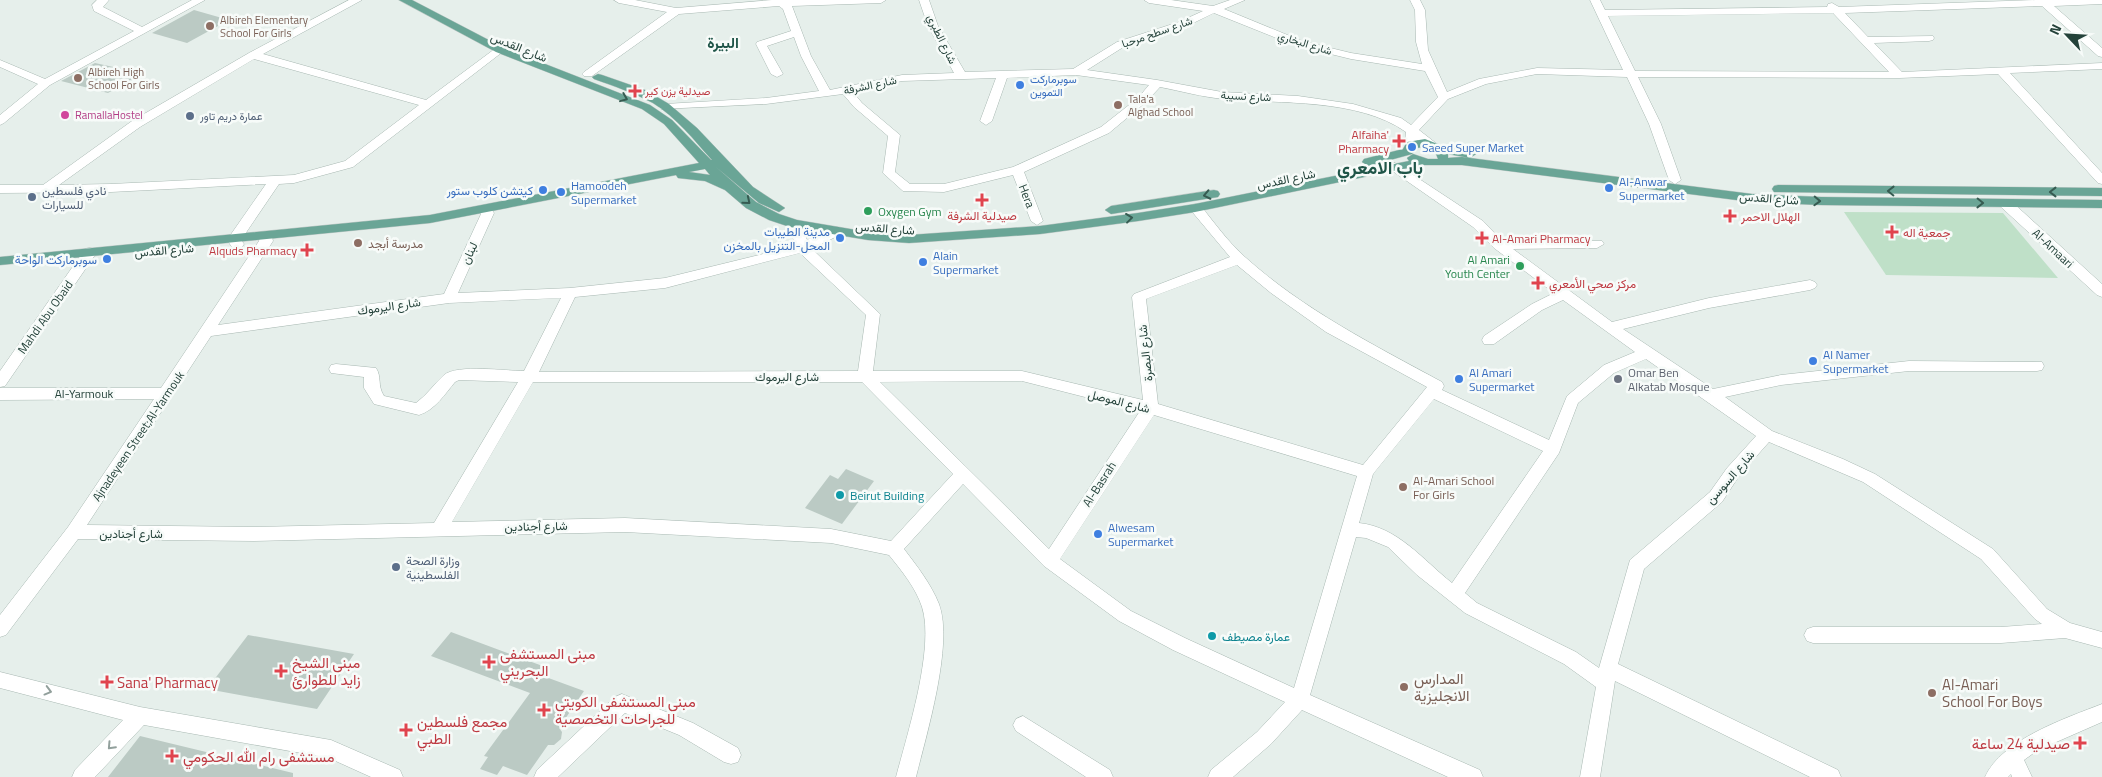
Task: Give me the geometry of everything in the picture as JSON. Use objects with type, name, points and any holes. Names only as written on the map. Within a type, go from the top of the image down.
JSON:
[{"type":"main road","name":"شارع القدس","points":[[404,0],[504,47],[646,107],[668,122],[698,152],[716,163],[770,205],[806,217],[845,225],[911,232],[1038,225],[1195,198],[1384,159],[1420,143],[1462,161],[1752,198],[1821,201],[2102,204]]},
{"type":"main road","name":"شارع القدس","points":[[420,0],[504,47],[635,90],[666,107],[678,118],[716,163],[732,188],[751,205],[774,217],[794,224],[868,236],[909,239],[1195,208],[1421,162],[1436,151],[1674,180],[1766,189],[2102,192]]},
{"type":"main road","points":[[1409,148],[1411,157],[1421,162]]},
{"type":"main road","points":[[681,173],[698,152]]},
{"type":"main road","name":"شارع القدس","points":[[0,265],[88,254],[431,224],[486,211],[681,173],[716,163]]},
{"type":"main road","points":[[681,173],[708,178],[732,188]]},
{"type":"main road","points":[[0,261],[88,254]]},
{"type":"street","points":[[104,0],[97,5],[98,8],[141,31]]},
{"type":"street","points":[[0,121],[46,83],[200,0]]},
{"type":"street","points":[[0,200],[41,189],[136,124],[253,55],[357,0]]},
{"type":"street","points":[[619,0],[676,11],[782,1],[882,0]]},
{"type":"street","name":"شارع الطبري","points":[[924,0],[933,26],[961,76]]},
{"type":"street","points":[[1149,0],[1214,10],[1240,0]]},
{"type":"street","points":[[1415,0],[1418,4],[1422,20],[1420,40],[1428,68],[1444,97]]},
{"type":"street","points":[[1595,0],[1655,124],[1674,180]]},
{"type":"street","points":[[1827,0],[1899,75]]},
{"type":"street","points":[[782,1],[788,8],[806,56],[826,94]]},
{"type":"street","points":[[1602,13],[1836,10],[2042,1],[2102,1]]},
{"type":"street","points":[[2042,1],[2102,54]]},
{"type":"street","name":"شارع البخاري","points":[[1214,10],[1298,43],[1351,56],[1428,68]]},
{"type":"street","name":"شارع سطح مرحبا","points":[[1076,72],[1120,44],[1183,24],[1214,10]]},
{"type":"street","points":[[588,74],[676,11]]},
{"type":"street","points":[[777,74],[761,44],[797,33]]},
{"type":"street","points":[[1865,40],[1929,38]]},
{"type":"street","points":[[0,189],[111,188],[294,180],[348,164],[386,138],[427,104],[504,47]]},
{"type":"street","points":[[253,55],[427,104]]},
{"type":"street","points":[[0,63],[46,83]]},
{"type":"street","points":[[1409,148],[1412,131],[1444,97],[1484,81],[1537,71],[1632,74],[1899,75],[2002,72],[2102,66]]},
{"type":"street","name":"شارع الشرفة","points":[[666,107],[750,103],[826,94],[902,78],[1076,72]]},
{"type":"street","name":"شارع نسيبة","points":[[1076,72],[1157,83],[1222,95],[1298,99],[1353,107],[1397,120],[1436,151]]},
{"type":"street","points":[[2002,72],[2102,180]]},
{"type":"street","points":[[986,121],[1003,74]]},
{"type":"street","points":[[846,90],[858,105],[894,135],[889,173],[907,188],[944,188],[1017,170],[1105,130],[1142,100],[1157,83]]},
{"type":"street","points":[[678,118],[678,114],[683,110],[711,106]]},
{"type":"street","points":[[1395,167],[1478,224],[1499,244],[1610,328],[1711,395],[1766,435],[1837,462],[1868,478],[1987,554],[2041,614],[2065,630],[2102,640]]},
{"type":"street","name":"Hera","points":[[1017,170],[1038,225]]},
{"type":"street","points":[[235,242],[274,180]]},
{"type":"street","name":"Al-Amaari","points":[[2006,204],[2102,292]]},
{"type":"street","points":[[1195,208],[1239,259],[1276,290],[1331,328],[1437,386],[1401,427],[1366,472],[1300,699],[1264,738],[1218,777]]},
{"type":"street","name":"لبنان","points":[[449,298],[486,211]]},
{"type":"street","points":[[794,224],[803,248],[873,314],[865,376],[1050,562],[1126,616],[1179,644],[1456,771],[1473,777]]},
{"type":"street","name":"شارع اليرموك","points":[[208,331],[449,298],[570,293],[665,284],[803,248],[836,231]]},
{"type":"street","name":"Ajnadeyeen Street;Al-Yarmouk","points":[[0,629],[74,532],[208,331],[266,238]]},
{"type":"street","points":[[1499,244],[1597,244]]},
{"type":"street","name":"Mahdi Abu Obaid","points":[[0,382],[88,254]]},
{"type":"street","name":"شارع البصرة","points":[[1152,408],[1139,297],[1239,259]]},
{"type":"street","points":[[1610,328],[1648,317],[1762,292],[1810,285]]},
{"type":"street","points":[[440,528],[529,376],[570,293]]},
{"type":"street","points":[[1490,340],[1537,307],[1564,294]]},
{"type":"street","points":[[1454,594],[1553,449],[1572,400],[1609,369],[1648,352]]},
{"type":"street","points":[[1711,395],[1781,380],[1909,366],[2037,366]]},
{"type":"street","name":"شارع اليرموك","points":[[336,369],[371,372],[372,388],[380,400],[419,409],[433,398],[450,378],[458,375],[865,376]]},
{"type":"street","name":"شارع الموصل","points":[[865,376],[1022,376],[1152,408],[1366,472]]},
{"type":"street","name":"Al-Yarmouk","points":[[0,394],[167,392]]},
{"type":"street","points":[[1432,392],[1553,449]]},
{"type":"street","name":"Al-Basrah","points":[[1050,562],[1128,440],[1152,408]]},
{"type":"street","name":"شارع السوسن","points":[[1590,777],[1607,676],[1636,565],[1716,497],[1733,472],[1766,435]]},
{"type":"street","points":[[906,777],[932,664],[932,609],[912,572],[894,550],[963,474]]},
{"type":"street","name":"شارع أجنادين","points":[[74,532],[254,534],[440,528],[659,526],[831,536],[894,550]]},
{"type":"street","points":[[1349,529],[1368,531],[1394,542],[1423,570],[1471,608],[1607,676],[1831,777]]},
{"type":"street","points":[[1813,635],[2001,635],[2065,630]]},
{"type":"street","points":[[0,680],[140,716],[331,750],[393,777]]},
{"type":"street","points":[[544,777],[622,703],[686,729],[731,755]]},
{"type":"street","points":[[1994,777],[2013,757],[2032,744],[2102,712]]},
{"type":"street","points":[[82,777],[140,716]]},
{"type":"street","points":[[1023,725],[1103,777]]},
{"type":"street","points":[[2013,757],[2022,777]]},
{"type":"green space","points":[[1844,212],[2003,213],[2058,278],[1886,275]]},
{"type":"building","name":"Albireh Elementary School For Girls","points":[[194,10],[229,20],[187,43],[152,33]]},
{"type":"building","name":"Albireh High School For Girls","points":[[95,63],[143,73],[108,93],[61,81]]},
{"type":"building","name":"Beirut Building","points":[[846,469],[874,481],[842,524],[805,508],[830,475],[838,479]]},
{"type":"building","name":"مبنى المستشفى الكويتي للجراحات التخصصية","points":[[451,632],[548,668],[543,676],[584,691],[559,728],[562,732],[561,739],[554,745],[548,745],[527,775],[503,766],[497,775],[480,769],[488,757],[484,756],[530,693],[431,656]]},
{"type":"building","name":"مبنى الشيخ زايد للطوارئ","points":[[248,635],[354,654],[317,709],[207,689]]},
{"type":"building","name":"مستشفى رام الله الحكومي","points":[[140,736],[293,773],[293,777],[108,777]]},
{"type":"place","name":"Albireh Elementary School For Girls","points":[[210,26]]},
{"type":"place","name":"Albireh High School For Girls","points":[[78,78]]},
{"type":"place","name":"سوبرماركت التموين","points":[[1020,85]]},
{"type":"place","name":"صيدلية يزن كير","points":[[635,91]]},
{"type":"place","name":"Tala'a Alghad School","points":[[1118,105]]},
{"type":"place","name":"RamallaHostel","points":[[65,115]]},
{"type":"place","name":"عمارة دريم تاور","points":[[190,116]]},
{"type":"place","name":"Alfaiha' Pharmacy","points":[[1399,141]]},
{"type":"place","name":"Saeed Super Market","points":[[1412,147]]},
{"type":"place","name":"Al-Anwar Supermarket","points":[[1609,188]]},
{"type":"place","name":"كيتشن كلوب ستور","points":[[543,190]]},
{"type":"place","name":"Hamoodeh Supermarket","points":[[561,192]]},
{"type":"place","name":"نادي فلسطين للسيارات","points":[[32,197]]},
{"type":"place","name":"صيدلية الشرفة","points":[[982,200]]},
{"type":"place","name":"Oxygen Gym","points":[[868,211]]},
{"type":"place","name":"الهلال الاحمر","points":[[1730,216]]},
{"type":"place","name":"جمعية اله","points":[[1892,232]]},
{"type":"place","name":"مدينة الطيبات المحل-التنزيل بالمخزن","points":[[840,238]]},
{"type":"place","name":"Al-Amari Pharmacy","points":[[1482,238]]},
{"type":"place","name":"مدرسة أبجد","points":[[358,243]]},
{"type":"place","name":"Alquds Pharmacy","points":[[307,250]]},
{"type":"place","name":"سوبرماركت الواحة","points":[[107,259]]},
{"type":"place","name":"Alain Supermarket","points":[[923,262]]},
{"type":"place","name":"Al Amari Youth Center","points":[[1520,266]]},
{"type":"place","name":"مركز صحي الأمعري","points":[[1538,283]]},
{"type":"place","name":"Al Namer Supermarket","points":[[1813,361]]},
{"type":"place","name":"Al Amari Supermarket","points":[[1459,379]]},
{"type":"place","name":"Omar Ben Alkatab Mosque","points":[[1618,379]]},
{"type":"place","name":"Al-Amari School For Girls","points":[[1403,487]]},
{"type":"place","name":"Beirut Building","points":[[840,495]]},
{"type":"place","name":"Alwesam Supermarket","points":[[1098,534]]},
{"type":"place","name":"وزارة الصحة الفلسطينية","points":[[396,567]]},
{"type":"place","name":"عمارة مصيطف","points":[[1212,636]]},
{"type":"place","name":"مبنى المستشفى البحريني","points":[[489,662]]},
{"type":"place","name":"مبنى الشيخ زايد للطوارئ","points":[[281,671]]},
{"type":"place","name":"Sana' Pharmacy","points":[[107,682]]},
{"type":"place","name":"المدارس الانجليزية","points":[[1404,687]]},
{"type":"place","name":"Al-Amari School For Boys","points":[[1932,693]]},
{"type":"place","name":"مبنى المستشفى الكويتي للجراحات التخصصية","points":[[544,710]]},
{"type":"place","name":"مجمع فلسطين الطبي","points":[[406,730]]},
{"type":"place","name":"صيدلية 24 ساعة","points":[[2080,743]]},
{"type":"place","name":"مستشفى رام الله الحكومي","points":[[172,756]]},
{"type":"district","name":"البيرة","points":[[723,42]]},
{"type":"district","name":"باب الامعري","points":[[1380,167]]}]
